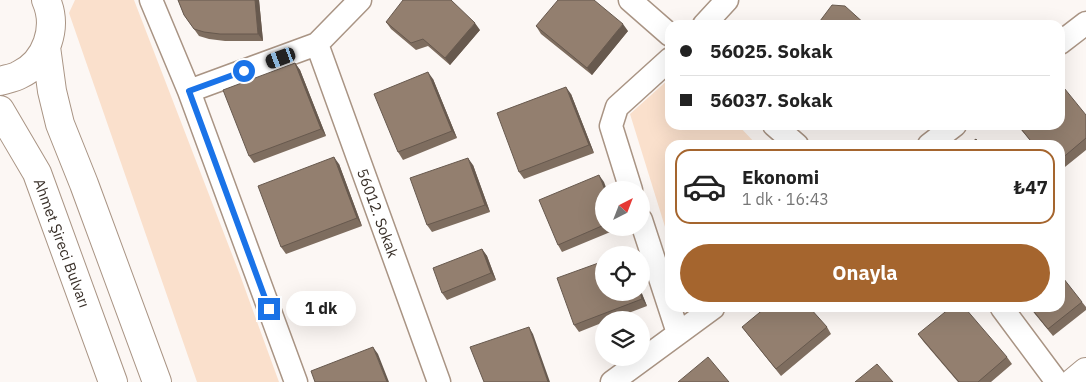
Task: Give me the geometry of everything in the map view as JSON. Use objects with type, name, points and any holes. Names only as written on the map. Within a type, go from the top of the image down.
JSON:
[{"type":"main road","points":[[0,81],[20,75],[36,64],[46,47],[52,28],[50,9],[46,0]]},
{"type":"main road","points":[[46,47],[52,91],[60,124],[157,382]]},
{"type":"main road","name":"Ahmet Şireci Bulvarı","points":[[0,110],[37,173],[113,382]]},
{"type":"main road","points":[[1074,382],[1086,372]]},
{"type":"street","points":[[151,0],[189,91],[296,382]]},
{"type":"street","points":[[189,91],[317,44],[360,0]]},
{"type":"street","points":[[630,0],[665,32]]},
{"type":"street","points":[[709,20],[727,0]]},
{"type":"street","points":[[1065,39],[1086,23]]},
{"type":"street","name":"56012. Sokak","points":[[317,44],[439,382]]},
{"type":"street","points":[[628,181],[611,126],[617,107],[665,64]]},
{"type":"street","points":[[780,130],[791,140]]},
{"type":"street","points":[[936,140],[948,130]]},
{"type":"street","points":[[646,236],[665,293]]},
{"type":"street","points":[[671,312],[678,333]]},
{"type":"street","points":[[612,382],[707,312]]},
{"type":"street","points":[[1005,312],[1057,382]]},
{"type":"shaded area","points":[[75,0],[134,0],[240,275],[279,382],[197,382],[69,13]]},
{"type":"shaded area","points":[[665,82],[665,130],[743,130],[752,140],[665,140],[665,227],[630,114]]},
{"type":"building","points":[[178,0],[255,0],[258,34],[220,34],[194,29],[184,15]]},
{"type":"building","points":[[403,0],[451,0],[475,23],[445,58],[423,39],[411,43],[386,22]]},
{"type":"building","points":[[558,0],[594,0],[623,24],[587,68],[536,26]]},
{"type":"building","points":[[832,5],[845,6],[860,20],[821,20]]},
{"type":"building","points":[[295,63],[321,129],[249,156],[223,90]]},
{"type":"building","points":[[428,72],[452,131],[398,152],[374,94]]},
{"type":"building","points":[[566,87],[589,145],[519,172],[497,113]]},
{"type":"building","points":[[1065,89],[1086,115],[1086,138],[1065,156],[1065,140],[1030,140],[1022,130],[1065,130]]},
{"type":"building","points":[[334,157],[357,218],[281,247],[258,186]]},
{"type":"building","points":[[468,158],[485,205],[427,225],[410,178]]},
{"type":"building","points":[[599,175],[601,181],[595,181],[595,229],[558,245],[539,200]]},
{"type":"building","points":[[482,249],[491,273],[442,293],[433,268]]},
{"type":"building","points":[[595,264],[595,301],[637,301],[611,311],[595,311],[595,317],[574,325],[557,278]]},
{"type":"building","points":[[1065,280],[1082,302],[1048,329],[1034,312],[1065,312]]},
{"type":"building","points":[[760,312],[814,312],[827,327],[776,369],[742,327]]},
{"type":"building","points":[[945,312],[968,312],[1007,357],[978,382],[959,382],[918,334]]},
{"type":"building","points":[[529,327],[548,382],[484,382],[470,347]]},
{"type":"building","points":[[373,347],[387,382],[315,382],[311,371]]},
{"type":"building","points":[[708,357],[729,382],[678,382]]},
{"type":"building","points":[[877,364],[893,382],[855,382]]},
{"type":"route","points":[[244,71],[189,91],[269,309]]}]
